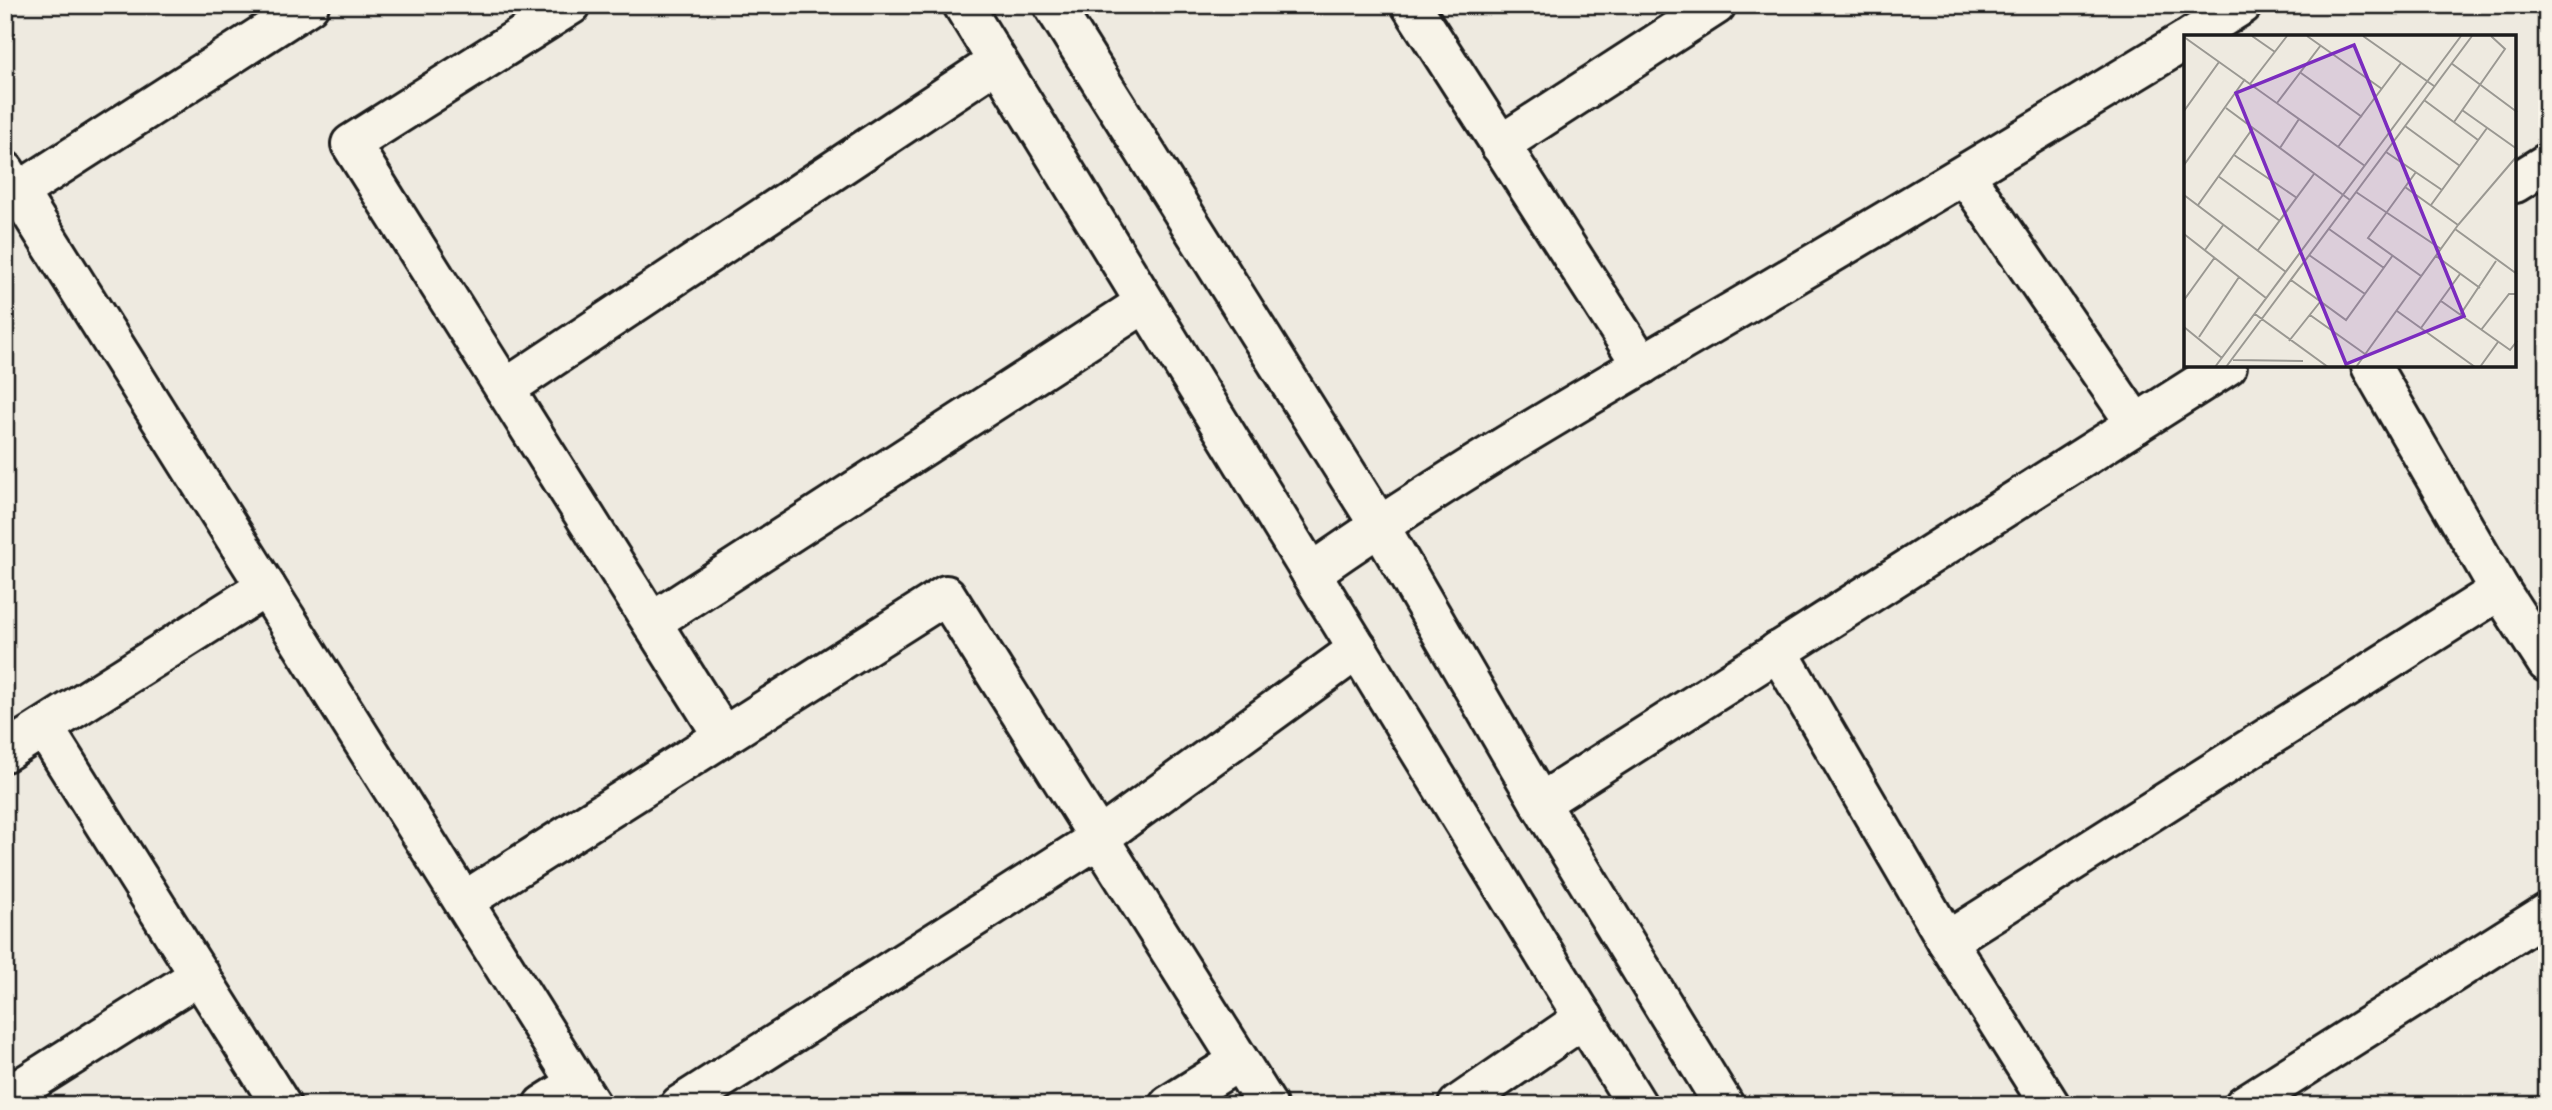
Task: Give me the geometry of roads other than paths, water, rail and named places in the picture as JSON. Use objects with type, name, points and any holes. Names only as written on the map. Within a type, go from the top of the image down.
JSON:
[{"type":"street","points":[[309,5],[12,182],[585,1094],[543,1105]]},
{"type":"street","points":[[571,5],[351,144],[723,736]]},
{"type":"street","points":[[962,5],[1637,1105]]},
{"type":"street","points":[[1053,5],[1379,525],[1540,803],[1724,1105]]},
{"type":"street","points":[[1411,5],[1642,365]]},
{"type":"street","points":[[1500,145],[1716,5]]},
{"type":"street","points":[[2186,35],[2207,22]]},
{"type":"street","points":[[1311,573],[1379,525],[1642,365],[1965,175],[2184,37]]},
{"type":"street","points":[[505,389],[997,62]]},
{"type":"street","points":[[2517,182],[2547,163]]},
{"type":"street","points":[[1965,175],[2136,424]]},
{"type":"street","points":[[652,622],[1145,303]]},
{"type":"street","points":[[1540,803],[2224,368]]},
{"type":"street","points":[[2372,368],[2500,590],[2547,663]]},
{"type":"street","points":[[5,752],[266,587]]},
{"type":"street","points":[[1947,941],[2500,590]]},
{"type":"street","points":[[464,901],[946,595],[1267,1105]]},
{"type":"street","points":[[680,1105],[1099,838],[1358,649]]},
{"type":"street","points":[[1778,651],[1947,941],[2050,1105]]},
{"type":"street","points":[[44,728],[281,1105]]},
{"type":"street","points":[[2244,1105],[2547,913]]},
{"type":"street","points":[[19,1097],[200,975]]},
{"type":"street","points":[[1458,1105],[1584,1018]]},
{"type":"street","points":[[1169,1105],[1239,1061]]}]
